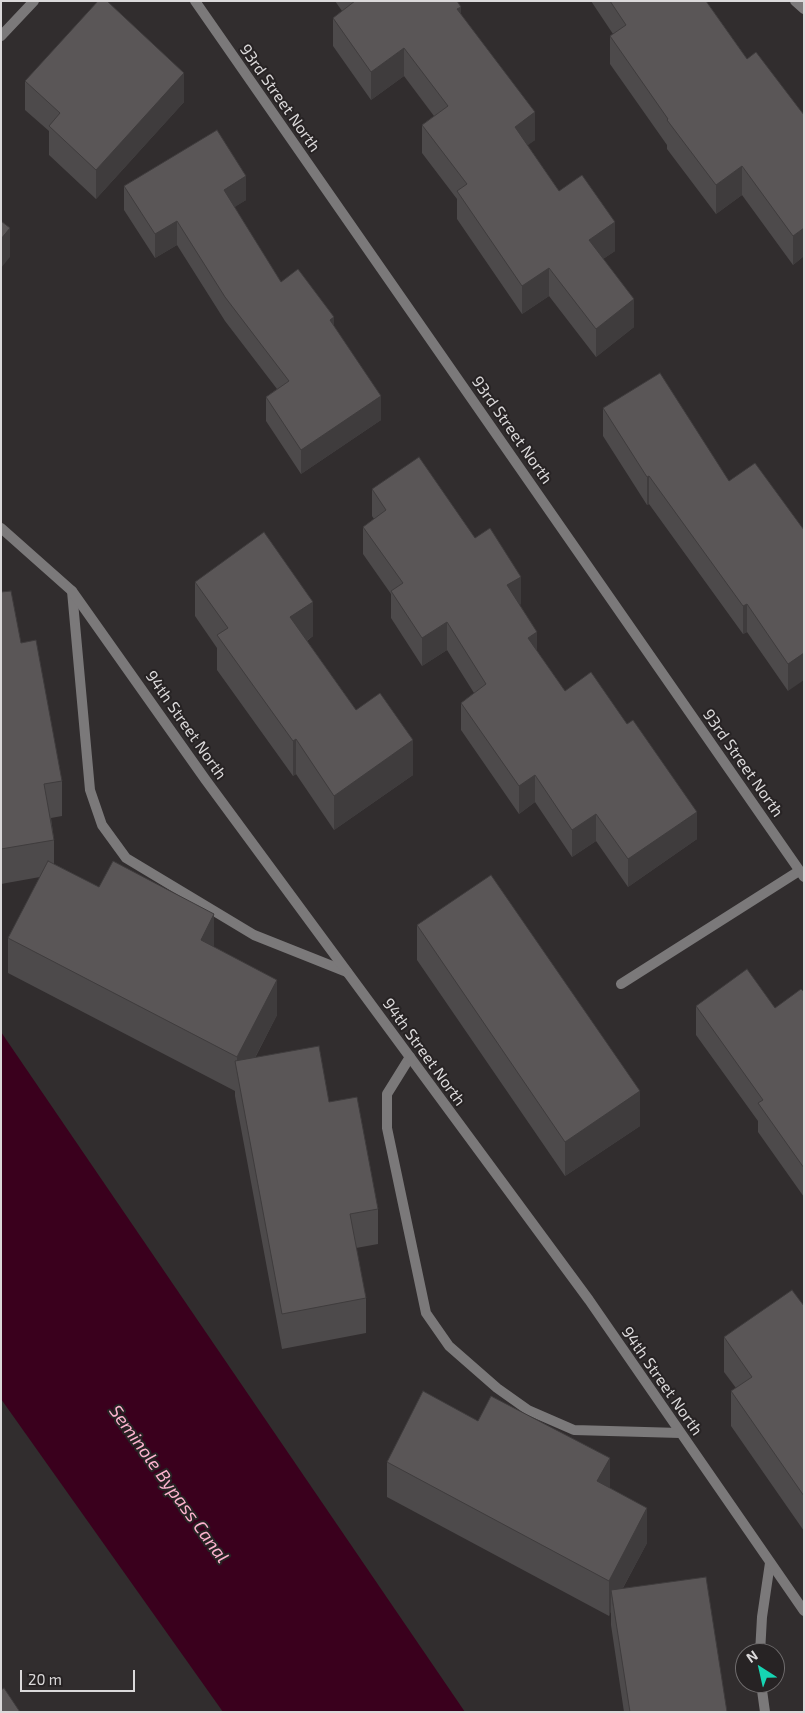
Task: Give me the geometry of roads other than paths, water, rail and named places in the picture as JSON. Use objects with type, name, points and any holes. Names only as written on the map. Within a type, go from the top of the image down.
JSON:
[{"type":"street","points":[[1,36],[34,1]]},
{"type":"street","name":"93rd Street North","points":[[195,1],[802,874]]},
{"type":"street","points":[[795,1],[804,9]]},
{"type":"street","name":"94th Street North","points":[[1,528],[72,591],[205,779],[588,1300],[804,1611]]},
{"type":"street","points":[[72,591],[90,790],[102,826],[126,858],[254,935],[347,972]]},
{"type":"street","points":[[621,984],[802,874]]},
{"type":"street","points":[[410,1057],[387,1094],[387,1128],[426,1313],[449,1346],[498,1388],[528,1410],[574,1430],[680,1433]]},
{"type":"street","points":[[761,1643],[762,1617],[770,1563]]},
{"type":"street","points":[[762,1693],[765,1712]]},
{"type":"water","name":"Seminole Bypass Canal","points":[[1,1032],[465,1712],[223,1712],[1,1399]]}]
